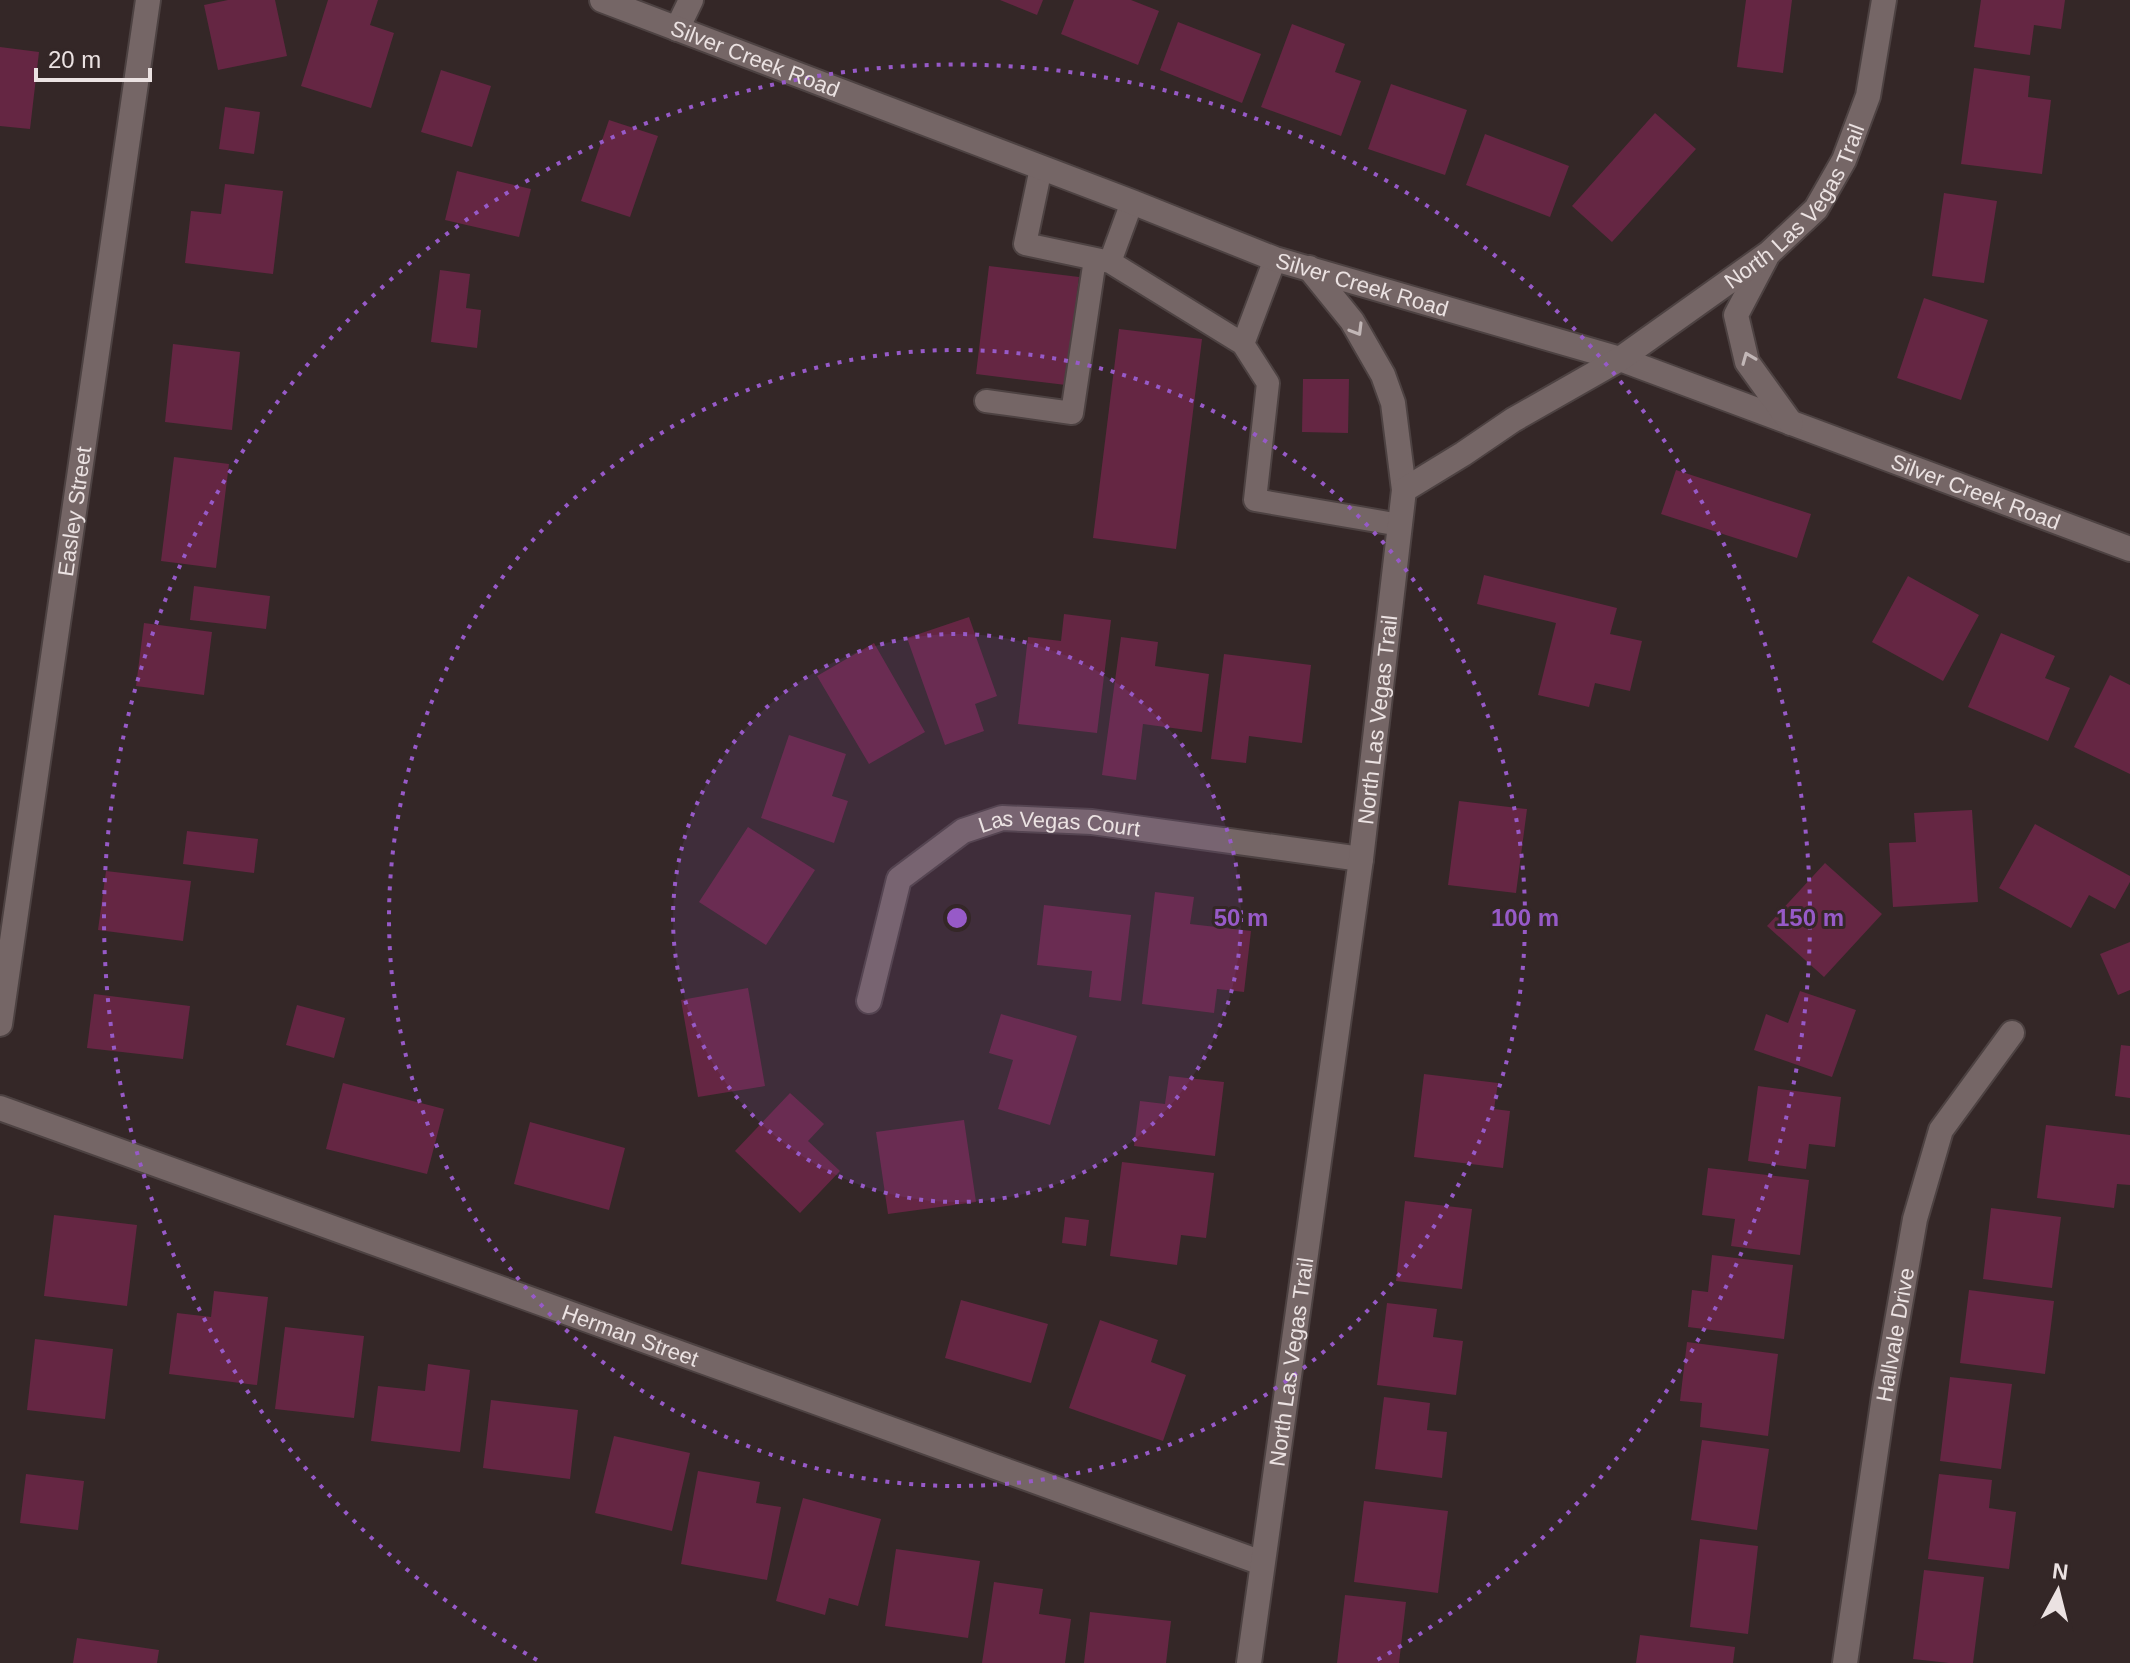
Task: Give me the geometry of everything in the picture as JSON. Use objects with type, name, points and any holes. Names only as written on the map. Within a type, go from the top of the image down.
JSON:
[{"type":"street","name":"Easley Street","points":[[0,1024],[148,0]]},
{"type":"street","name":"Silver Creek Road","points":[[602,0],[1275,259],[1620,359],[2130,549]]},
{"type":"street","points":[[677,29],[691,0]]},
{"type":"street","name":"North Las Vegas Trail","points":[[1249,1663],[1361,859],[1404,490],[1513,420],[1620,359],[1769,253],[1816,209],[1844,160],[1868,96],[1884,0]]},
{"type":"street","points":[[1769,253],[1736,315],[1747,362],[1791,423]]},
{"type":"street","points":[[1309,268],[1352,321],[1383,375],[1393,403],[1404,490]]},
{"type":"street","name":"Las Vegas Court","points":[[869,1001],[899,879],[963,831],[1002,818],[1092,822],[1361,859]]},
{"type":"street","name":"Hallvale Drive","points":[[1845,1663],[1884,1396],[1915,1219],[1941,1130],[2012,1033]]},
{"type":"street","name":"Herman Street","points":[[0,1108],[1262,1563]]},
{"type":"lane","points":[[1041,168],[1025,244],[1102,260],[1243,344],[1268,383],[1255,500],[1400,525]]},
{"type":"lane","points":[[986,401],[1072,413],[1102,260],[1132,202]]},
{"type":"lane","points":[[1243,344],[1275,259]]},
{"type":"building","points":[[228,0],[275,0],[287,56],[218,70],[204,5]]},
{"type":"building","points":[[328,0],[378,0],[370,25],[394,33],[371,108],[301,86]]},
{"type":"building","points":[[1000,0],[1043,0],[1037,15]]},
{"type":"building","points":[[1074,0],[1131,0],[1159,11],[1138,65],[1061,34]]},
{"type":"building","points":[[1746,0],[1792,0],[1783,73],[1737,67]]},
{"type":"building","points":[[1981,0],[2065,0],[2061,29],[2034,25],[2030,55],[1974,47]]},
{"type":"building","points":[[1178,22],[1261,54],[1242,103],[1160,70]]},
{"type":"building","points":[[1292,24],[1345,44],[1335,72],[1361,81],[1341,136],[1261,107]]},
{"type":"building","points":[[0,47],[39,52],[30,129],[0,126]]},
{"type":"building","points":[[1974,68],[2030,76],[2028,97],[2051,100],[2042,174],[1961,164]]},
{"type":"building","points":[[441,70],[491,86],[472,147],[421,132]]},
{"type":"building","points":[[1391,84],[1467,110],[1445,175],[1368,149]]},
{"type":"building","points":[[225,107],[260,112],[254,154],[219,149]]},
{"type":"building","points":[[1655,113],[1696,149],[1612,242],[1572,206]]},
{"type":"building","points":[[609,120],[658,136],[630,217],[581,201]]},
{"type":"building","points":[[1485,134],[1569,166],[1550,217],[1466,185]]},
{"type":"building","points":[[457,171],[531,189],[519,237],[445,220]]},
{"type":"building","points":[[225,184],[283,191],[273,274],[185,263],[191,211],[221,214]]},
{"type":"building","points":[[1944,193],[1997,201],[1984,283],[1932,276]]},
{"type":"building","points":[[989,266],[1079,277],[1066,385],[976,374]]},
{"type":"building","points":[[440,270],[470,274],[466,308],[481,310],[477,348],[431,342]]},
{"type":"building","points":[[1924,298],[1988,320],[1961,400],[1897,378]]},
{"type":"building","points":[[1119,329],[1202,339],[1176,549],[1093,538]]},
{"type":"building","points":[[173,344],[240,352],[232,430],[165,422]]},
{"type":"building","points":[[1303,379],[1349,379],[1348,433],[1302,432]]},
{"type":"building","points":[[174,457],[229,464],[216,568],[161,561]]},
{"type":"building","points":[[1676,470],[1811,514],[1797,558],[1661,514]]},
{"type":"building","points":[[1484,575],[1617,608],[1610,634],[1642,641],[1630,691],[1595,683],[1589,707],[1538,695],[1556,623],[1477,604]]},
{"type":"building","points":[[1908,576],[1979,615],[1943,681],[1872,642]]},
{"type":"building","points":[[194,586],[270,596],[266,629],[190,620]]},
{"type":"building","points":[[1064,614],[1111,620],[1097,733],[1018,724],[1028,637],[1061,641]]},
{"type":"building","points":[[969,617],[997,696],[975,704],[984,731],[945,745],[907,638]]},
{"type":"building","points":[[144,623],[212,632],[204,695],[136,686]]},
{"type":"building","points":[[2001,633],[2055,656],[2045,678],[2070,688],[2048,741],[1968,707]]},
{"type":"building","points":[[1121,637],[1158,642],[1155,666],[1209,674],[1202,732],[1143,724],[1136,780],[1102,775]]},
{"type":"building","points":[[874,643],[925,732],[869,764],[817,676]]},
{"type":"building","points":[[1224,654],[1311,665],[1302,743],[1249,736],[1246,763],[1211,759]]},
{"type":"building","points":[[2110,675],[2130,685],[2130,774],[2074,747]]},
{"type":"building","points":[[789,735],[846,754],[832,796],[848,801],[834,843],[761,818]]},
{"type":"building","points":[[1459,801],[1527,809],[1516,893],[1448,885]]},
{"type":"building","points":[[1972,810],[1978,902],[1893,907],[1889,843],[1916,842],[1914,813]]},
{"type":"building","points":[[2035,824],[2130,876],[2130,882],[2115,909],[2089,895],[2071,928],[1999,888]]},
{"type":"building","points":[[748,827],[815,870],[766,945],[699,902]]},
{"type":"building","points":[[187,831],[258,839],[254,873],[183,864]]},
{"type":"building","points":[[1825,863],[1882,914],[1824,977],[1767,926]]},
{"type":"building","points":[[106,871],[191,881],[183,941],[98,930]]},
{"type":"building","points":[[1155,892],[1194,897],[1190,924],[1251,931],[1244,992],[1217,989],[1214,1013],[1142,1004]]},
{"type":"building","points":[[1044,905],[1131,915],[1121,1001],[1089,997],[1092,971],[1037,965]]},
{"type":"building","points":[[2130,942],[2130,990],[2118,995],[2100,954]]},
{"type":"building","points":[[748,988],[765,1086],[698,1097],[681,1000]]},
{"type":"building","points":[[1800,991],[1856,1010],[1832,1077],[1754,1050],[1766,1014],[1788,1023]]},
{"type":"building","points":[[94,994],[190,1006],[183,1059],[87,1048]]},
{"type":"building","points":[[297,1005],[345,1018],[334,1058],[286,1045]]},
{"type":"building","points":[[1001,1014],[1077,1036],[1050,1125],[998,1109],[1013,1060],[989,1053]]},
{"type":"building","points":[[2121,1045],[2130,1046],[2130,1098],[2115,1096]]},
{"type":"building","points":[[1424,1074],[1498,1083],[1494,1109],[1510,1111],[1503,1168],[1414,1157]]},
{"type":"building","points":[[1169,1076],[1224,1082],[1215,1156],[1134,1146],[1140,1101],[1165,1104]]},
{"type":"building","points":[[343,1083],[444,1109],[427,1174],[326,1149]]},
{"type":"building","points":[[1758,1086],[1841,1097],[1835,1147],[1809,1144],[1806,1169],[1748,1161]]},
{"type":"building","points":[[790,1093],[824,1124],[808,1141],[840,1171],[800,1213],[735,1151]]},
{"type":"building","points":[[964,1120],[976,1202],[888,1214],[876,1132]]},
{"type":"building","points":[[530,1122],[625,1148],[609,1210],[514,1184]]},
{"type":"building","points":[[2046,1125],[2130,1135],[2130,1185],[2117,1184],[2114,1208],[2037,1198]]},
{"type":"building","points":[[1122,1162],[1214,1173],[1206,1238],[1181,1235],[1177,1265],[1110,1256]]},
{"type":"building","points":[[1708,1168],[1809,1180],[1800,1255],[1731,1246],[1735,1219],[1702,1215]]},
{"type":"building","points":[[1405,1201],[1472,1209],[1462,1289],[1396,1281]]},
{"type":"building","points":[[1991,1208],[2061,1217],[2052,1288],[1983,1279]]},
{"type":"building","points":[[54,1215],[137,1225],[127,1306],[44,1296]]},
{"type":"building","points":[[1065,1217],[1089,1220],[1086,1246],[1062,1243]]},
{"type":"building","points":[[1712,1255],[1793,1265],[1784,1339],[1688,1327],[1692,1290],[1708,1292]]},
{"type":"building","points":[[1969,1290],[2054,1301],[2045,1374],[1960,1363]]},
{"type":"building","points":[[214,1291],[268,1297],[257,1385],[169,1374],[177,1313],[211,1317]]},
{"type":"building","points":[[961,1300],[1048,1324],[1031,1383],[945,1358]]},
{"type":"building","points":[[1387,1303],[1437,1309],[1433,1337],[1463,1341],[1456,1395],[1377,1385]]},
{"type":"building","points":[[1100,1320],[1158,1340],[1151,1362],[1186,1375],[1163,1441],[1069,1408]]},
{"type":"building","points":[[285,1327],[364,1336],[354,1418],[275,1409]]},
{"type":"building","points":[[35,1339],[113,1349],[105,1419],[27,1410]]},
{"type":"building","points":[[1687,1342],[1778,1354],[1768,1436],[1700,1427],[1702,1403],[1680,1401]]},
{"type":"building","points":[[428,1364],[470,1370],[460,1452],[371,1441],[378,1386],[425,1391]]},
{"type":"building","points":[[1950,1377],[2012,1384],[2001,1469],[1940,1461]]},
{"type":"building","points":[[1384,1397],[1430,1403],[1427,1430],[1447,1432],[1442,1478],[1375,1469]]},
{"type":"building","points":[[491,1400],[578,1410],[570,1479],[483,1468]]},
{"type":"building","points":[[614,1436],[690,1453],[672,1531],[595,1513]]},
{"type":"building","points":[[1702,1440],[1769,1449],[1757,1530],[1691,1520]]},
{"type":"building","points":[[698,1471],[760,1482],[756,1503],[781,1507],[767,1580],[681,1564]]},
{"type":"building","points":[[26,1474],[84,1481],[78,1530],[20,1523]]},
{"type":"building","points":[[1939,1474],[1992,1480],[1989,1508],[2016,1512],[2009,1569],[1928,1559]]},
{"type":"building","points":[[803,1498],[881,1519],[858,1606],[829,1598],[825,1615],[776,1601]]},
{"type":"building","points":[[1364,1501],[1448,1511],[1438,1593],[1354,1582]]},
{"type":"building","points":[[1700,1539],[1758,1546],[1748,1634],[1690,1627]]},
{"type":"building","points":[[896,1549],[980,1561],[968,1638],[885,1626]]},
{"type":"building","points":[[1924,1570],[1984,1577],[1973,1663],[1913,1659]]},
{"type":"building","points":[[994,1582],[1043,1589],[1039,1614],[1071,1619],[1065,1663],[982,1663]]},
{"type":"building","points":[[1345,1595],[1406,1602],[1399,1663],[1337,1663]]},
{"type":"building","points":[[1090,1612],[1171,1621],[1166,1663],[1084,1663]]},
{"type":"building","points":[[1640,1635],[1735,1647],[1733,1663],[1636,1663]]},
{"type":"building","points":[[77,1638],[159,1650],[157,1663],[73,1663]]}]
